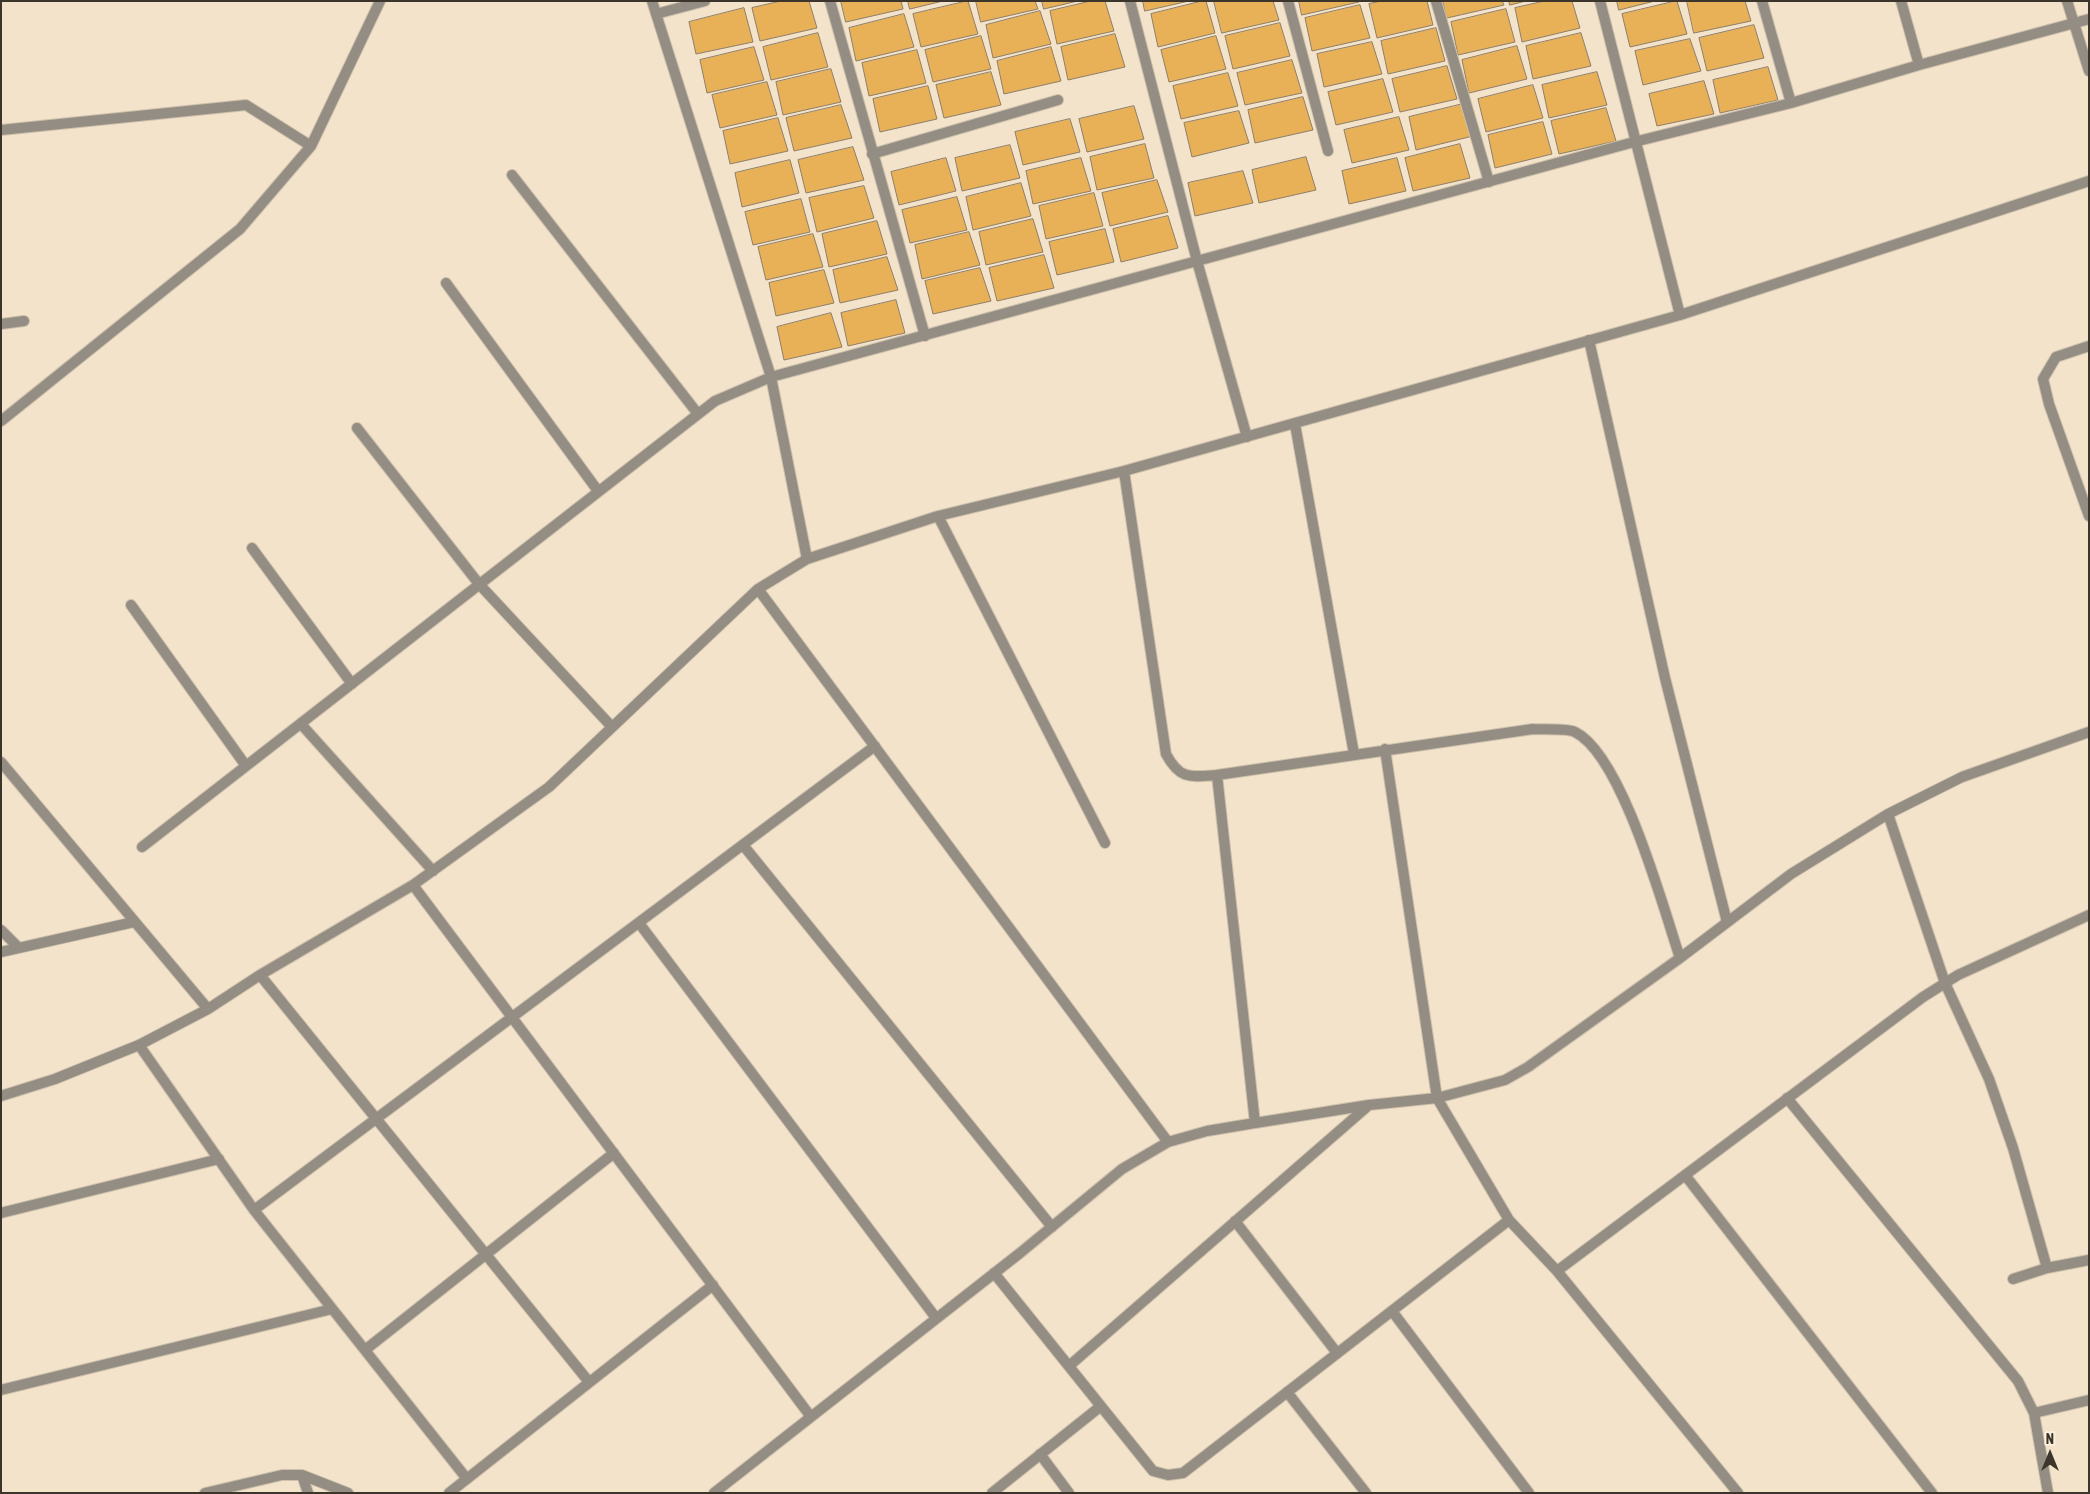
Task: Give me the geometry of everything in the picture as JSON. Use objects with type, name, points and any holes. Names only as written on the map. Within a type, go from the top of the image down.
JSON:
[{"type":"street","points":[[1,421],[240,229],[312,146],[380,1]]},
{"type":"street","points":[[652,1],[771,377],[807,559]]},
{"type":"street","points":[[656,14],[705,1]]},
{"type":"street","points":[[830,1],[925,336]]},
{"type":"street","points":[[1130,1],[1197,261],[1247,437]]},
{"type":"street","points":[[1288,1],[1328,151]]},
{"type":"street","points":[[1436,1],[1489,182]]},
{"type":"street","points":[[1600,1],[1634,142],[1680,315]]},
{"type":"street","points":[[1762,1],[1791,103]]},
{"type":"street","points":[[1901,1],[1919,65]]},
{"type":"street","points":[[2067,1],[2089,71]]},
{"type":"street","points":[[142,847],[715,401],[771,377],[1634,142],[1791,103],[2089,18]]},
{"type":"street","points":[[872,154],[1058,100]]},
{"type":"street","points":[[1,130],[246,105],[312,146]]},
{"type":"street","points":[[512,175],[698,414]]},
{"type":"street","points":[[1,1096],[55,1079],[139,1045],[208,1009],[260,974],[413,885],[549,787],[758,589],[807,559],[938,516],[1124,472],[1680,315],[2089,181]]},
{"type":"street","points":[[446,283],[598,491]]},
{"type":"street","points":[[1,324],[24,321]]},
{"type":"street","points":[[1589,340],[1665,678],[1727,922]]},
{"type":"street","points":[[2089,346],[2056,357],[2043,378],[2048,404],[2089,516]]},
{"type":"street","points":[[1295,424],[1354,754]]},
{"type":"street","points":[[356,428],[479,584],[612,727]]},
{"type":"street","points":[[1124,472],[1166,754],[1174,768],[1189,777],[1217,775],[1385,749],[1533,729],[1574,732],[1592,744],[1611,772],[1633,819],[1680,958]]},
{"type":"street","points":[[938,516],[1104,843]]},
{"type":"street","points":[[252,548],[352,684]]},
{"type":"street","points":[[758,589],[1168,1142]]},
{"type":"street","points":[[131,605],[246,766]]},
{"type":"street","points":[[301,724],[433,871]]},
{"type":"street","points":[[714,1493],[1052,1227],[1122,1169],[1168,1142],[1207,1131],[1370,1105],[1437,1098],[1505,1080],[1680,958],[1791,874],[1888,814],[1962,777],[2089,732]]},
{"type":"street","points":[[254,1210],[875,746]]},
{"type":"street","points":[[1385,749],[1437,1098],[1510,1220],[1557,1271],[1738,1493]]},
{"type":"street","points":[[1,762],[208,1009]]},
{"type":"street","points":[[1217,775],[1256,1123]]},
{"type":"street","points":[[1888,814],[1945,983],[1989,1079],[2013,1148],[2048,1268]]},
{"type":"street","points":[[743,845],[1052,1227]]},
{"type":"street","points":[[413,885],[811,1417]]},
{"type":"street","points":[[1557,1271],[1923,997],[1945,983],[2089,915]]},
{"type":"street","points":[[1,952],[134,922]]},
{"type":"street","points":[[639,923],[936,1318]]},
{"type":"street","points":[[1,930],[19,948]]},
{"type":"street","points":[[260,974],[589,1382]]},
{"type":"street","points":[[139,1045],[254,1210],[467,1479]]},
{"type":"street","points":[[1787,1098],[2018,1381],[2034,1413],[2048,1493]]},
{"type":"street","points":[[1069,1366],[1370,1105]]},
{"type":"street","points":[[365,1350],[614,1153]]},
{"type":"street","points":[[1,1213],[219,1159]]},
{"type":"street","points":[[1685,1175],[1932,1493]]},
{"type":"street","points":[[994,1273],[1153,1471],[1168,1475],[1183,1473],[1510,1220]]},
{"type":"street","points":[[1235,1222],[1337,1353]]},
{"type":"street","points":[[2013,1279],[2048,1268],[2089,1260]]},
{"type":"street","points":[[449,1493],[713,1285]]},
{"type":"street","points":[[1,1390],[332,1309]]},
{"type":"street","points":[[1392,1312],[1529,1493]]},
{"type":"street","points":[[1287,1392],[1366,1493]]},
{"type":"street","points":[[2034,1413],[2089,1400]]},
{"type":"street","points":[[992,1493],[1101,1406]]},
{"type":"street","points":[[1040,1454],[1069,1493]]},
{"type":"street","points":[[205,1493],[282,1475],[302,1475],[348,1493]]},
{"type":"street","points":[[302,1475],[308,1493]]},
{"type":"building","points":[[781,1],[809,1],[817,28],[760,41],[752,8]]},
{"type":"building","points":[[841,1],[901,1],[903,9],[846,22]]},
{"type":"building","points":[[908,1],[943,1],[910,9]]},
{"type":"building","points":[[968,1],[978,34],[921,47],[913,14]]},
{"type":"building","points":[[976,1],[1035,1],[1038,9],[981,22]]},
{"type":"building","points":[[1042,1],[1078,1],[1044,9]]},
{"type":"building","points":[[1091,1],[1105,1],[1114,31],[1057,44],[1050,11]]},
{"type":"building","points":[[1143,1],[1189,1],[1145,11]]},
{"type":"building","points":[[1206,1],[1215,33],[1158,47],[1151,14]]},
{"type":"building","points":[[1214,1],[1273,1],[1279,20],[1222,33]]},
{"type":"building","points":[[1299,1],[1359,1],[1359,2],[1302,15]]},
{"type":"building","points":[[1382,1],[1427,1],[1433,25],[1377,38],[1369,4]]},
{"type":"building","points":[[1443,1],[1502,1],[1504,5],[1447,18]]},
{"type":"building","points":[[1509,1],[1526,1],[1510,5]]},
{"type":"building","points":[[1545,1],[1572,1],[1580,28],[1522,42],[1515,8]]},
{"type":"building","points":[[1617,1],[1655,1],[1619,10]]},
{"type":"building","points":[[1677,1],[1687,34],[1630,47],[1622,14]]},
{"type":"building","points":[[1687,1],[1745,1],[1751,21],[1694,33]]},
{"type":"building","points":[[1360,5],[1370,38],[1312,51],[1305,18]]},
{"type":"building","points":[[744,8],[753,42],[696,54],[689,22]]},
{"type":"building","points":[[1506,9],[1515,42],[1458,55],[1451,22]]},
{"type":"building","points":[[1040,11],[1051,44],[993,58],[986,25]]},
{"type":"building","points":[[904,14],[914,47],[856,61],[849,28]]},
{"type":"building","points":[[1280,23],[1290,56],[1233,69],[1225,36]]},
{"type":"building","points":[[1754,25],[1764,58],[1707,71],[1699,38]]},
{"type":"building","points":[[1436,28],[1445,61],[1388,74],[1381,41]]},
{"type":"building","points":[[818,33],[828,67],[771,80],[763,47]]},
{"type":"building","points":[[1581,33],[1591,66],[1533,79],[1526,46]]},
{"type":"building","points":[[1115,34],[1125,67],[1068,80],[1061,47]]},
{"type":"building","points":[[981,36],[991,69],[933,82],[925,50]]},
{"type":"building","points":[[1216,36],[1226,69],[1169,82],[1161,50]]},
{"type":"building","points":[[1690,39],[1701,71],[1643,85],[1635,51]]},
{"type":"building","points":[[1372,42],[1382,74],[1324,87],[1317,54]]},
{"type":"building","points":[[1517,46],[1527,79],[1469,93],[1462,60]]},
{"type":"building","points":[[754,47],[764,80],[707,93],[700,60]]},
{"type":"building","points":[[1051,47],[1061,81],[1004,94],[997,61]]},
{"type":"building","points":[[917,50],[926,83],[869,96],[862,63]]},
{"type":"building","points":[[1292,60],[1302,93],[1245,105],[1237,73]]},
{"type":"building","points":[[1447,66],[1457,99],[1400,112],[1392,79]]},
{"type":"building","points":[[1768,67],[1778,100],[1720,113],[1713,80]]},
{"type":"building","points":[[831,69],[841,102],[783,115],[776,82]]},
{"type":"building","points":[[991,72],[1001,105],[944,118],[936,85]]},
{"type":"building","points":[[1597,72],[1607,105],[1549,118],[1542,85]]},
{"type":"building","points":[[1228,73],[1238,106],[1181,119],[1173,86]]},
{"type":"building","points":[[1383,79],[1393,112],[1336,125],[1328,92]]},
{"type":"building","points":[[1704,81],[1714,114],[1657,126],[1649,94]]},
{"type":"building","points":[[767,82],[777,115],[720,128],[712,95]]},
{"type":"building","points":[[1533,85],[1543,118],[1486,132],[1478,99]]},
{"type":"building","points":[[928,86],[937,119],[880,132],[873,99]]},
{"type":"building","points":[[1303,97],[1313,130],[1255,143],[1248,110]]},
{"type":"building","points":[[1463,104],[1473,136],[1416,150],[1409,117]]},
{"type":"building","points":[[841,105],[852,138],[794,151],[786,118]]},
{"type":"building","points":[[1134,106],[1144,139],[1087,152],[1079,119]]},
{"type":"building","points":[[1606,108],[1616,141],[1559,154],[1551,121]]},
{"type":"building","points":[[1239,111],[1249,143],[1192,157],[1184,123]]},
{"type":"building","points":[[1399,117],[1409,150],[1352,163],[1344,130]]},
{"type":"building","points":[[778,118],[788,151],[730,164],[723,131]]},
{"type":"building","points":[[1070,119],[1080,152],[1023,165],[1015,132]]},
{"type":"building","points":[[1543,122],[1552,154],[1495,168],[1488,135]]},
{"type":"building","points":[[1145,144],[1154,178],[1097,190],[1090,157]]},
{"type":"building","points":[[1460,144],[1470,178],[1413,191],[1405,158]]},
{"type":"building","points":[[1010,145],[1020,178],[962,191],[955,158]]},
{"type":"building","points":[[853,147],[864,180],[806,193],[798,160]]},
{"type":"building","points":[[1306,157],[1316,190],[1259,203],[1252,170]]},
{"type":"building","points":[[946,158],[956,191],[899,205],[891,172]]},
{"type":"building","points":[[1081,158],[1091,191],[1033,204],[1026,171]]},
{"type":"building","points":[[1397,158],[1406,191],[1349,204],[1342,171]]},
{"type":"building","points":[[790,160],[799,193],[742,207],[735,173]]},
{"type":"building","points":[[1243,171],[1253,203],[1195,216],[1188,183]]},
{"type":"building","points":[[1157,180],[1168,212],[1110,226],[1102,193]]},
{"type":"building","points":[[1021,183],[1031,216],[973,230],[966,197]]},
{"type":"building","points":[[864,186],[874,218],[817,232],[809,198]]},
{"type":"building","points":[[1094,193],[1103,226],[1046,239],[1039,206]]},
{"type":"building","points":[[957,197],[967,230],[910,243],[902,210]]},
{"type":"building","points":[[801,199],[810,232],[753,245],[745,212]]},
{"type":"building","points":[[1168,216],[1178,248],[1121,262],[1113,229]]},
{"type":"building","points":[[1033,219],[1043,252],[986,265],[979,232]]},
{"type":"building","points":[[877,221],[887,254],[829,267],[822,234]]},
{"type":"building","points":[[1105,229],[1114,262],[1057,275],[1049,242]]},
{"type":"building","points":[[969,232],[980,265],[922,279],[915,245]]},
{"type":"building","points":[[813,234],[823,267],[766,280],[758,247]]},
{"type":"building","points":[[1044,255],[1054,288],[997,301],[989,268]]},
{"type":"building","points":[[887,257],[898,290],[840,303],[833,270]]},
{"type":"building","points":[[980,268],[991,301],[933,314],[925,281]]},
{"type":"building","points":[[824,270],[834,303],[776,316],[769,283]]},
{"type":"building","points":[[896,300],[905,333],[848,346],[841,313]]},
{"type":"building","points":[[831,313],[842,347],[784,360],[777,327]]}]
